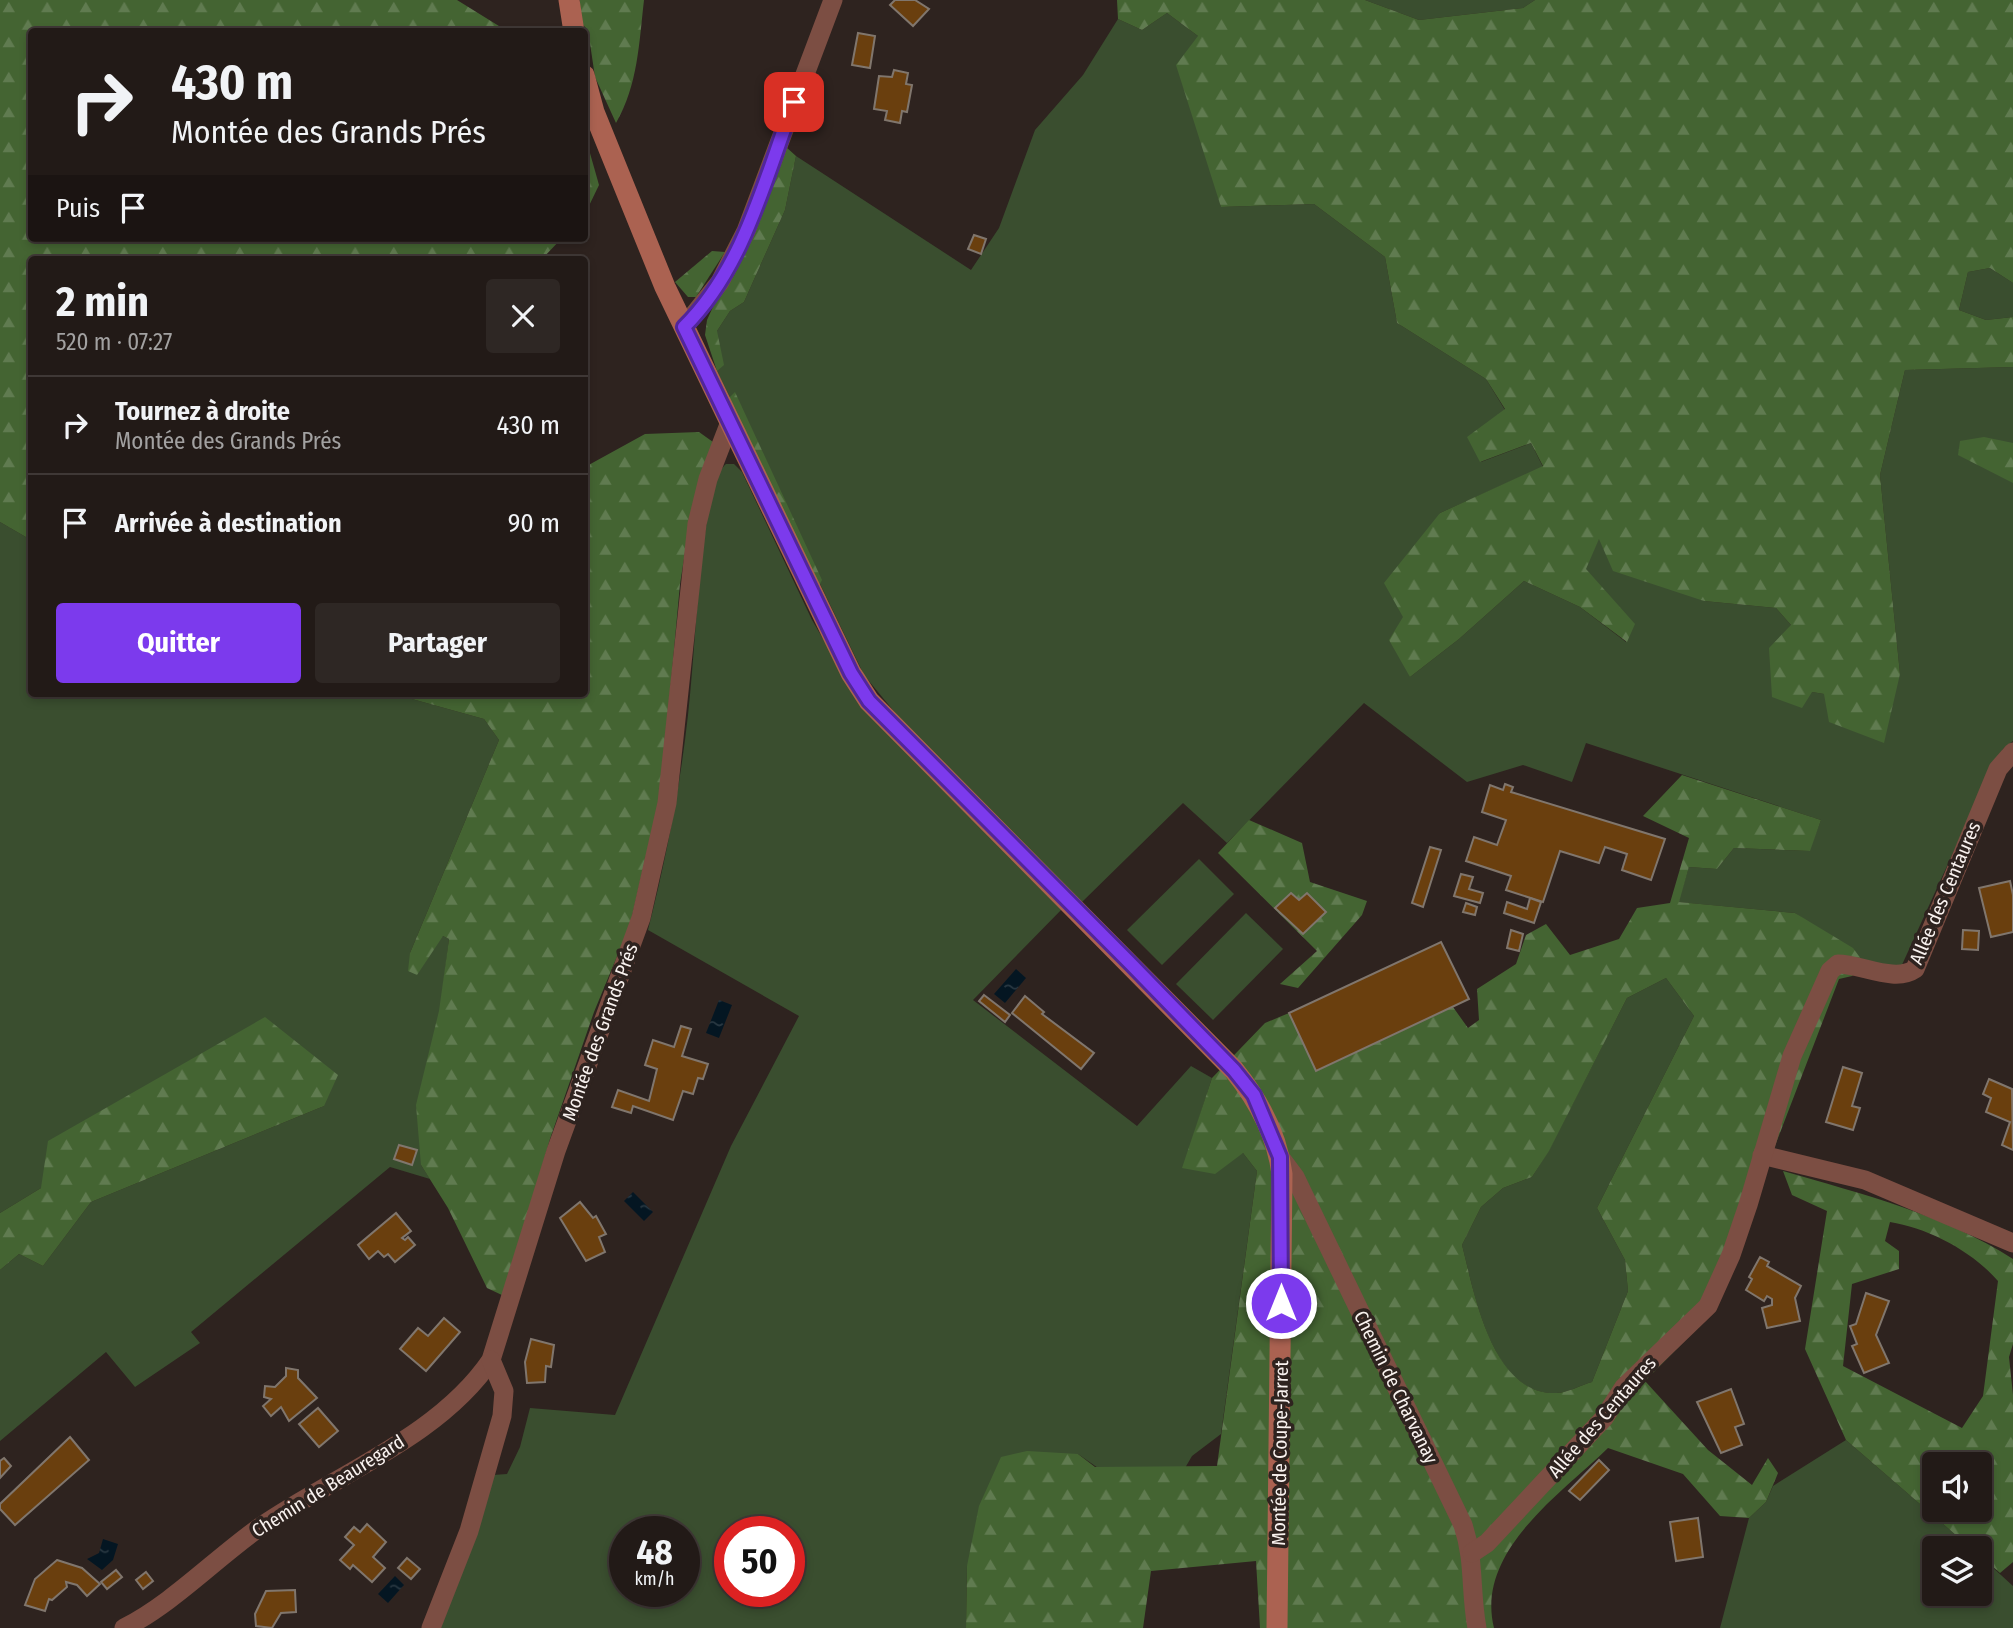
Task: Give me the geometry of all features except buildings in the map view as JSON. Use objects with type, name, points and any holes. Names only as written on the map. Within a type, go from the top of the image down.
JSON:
[{"type":"main road","points":[[569,0],[573,28]]},
{"type":"main road","name":"Montée de Coupe-Jarret","points":[[588,90],[594,112],[684,327],[851,673],[869,701],[1234,1070],[1265,1116],[1280,1157],[1280,1502],[1277,1628]]},
{"type":"street","points":[[684,327],[720,282],[746,231],[832,0]]},
{"type":"street","name":"Montée des Grands Prés","points":[[491,1360],[556,1151],[641,918],[667,803],[697,524],[708,479],[730,422]]},
{"type":"street","name":"Allée des Centaures","points":[[1472,1553],[1487,1543],[1588,1436],[1624,1387],[1707,1307],[1731,1255],[1792,1056],[1830,971],[1838,964],[1854,964],[1897,975],[1906,975],[1915,969],[1998,769],[2013,752]]},
{"type":"street","points":[[1762,1155],[1865,1180],[2013,1243]]},
{"type":"street","name":"Chemin de Charvanay","points":[[1280,1157],[1295,1177],[1463,1525],[1472,1553],[1471,1576],[1477,1628]]},
{"type":"street","points":[[431,1628],[469,1531],[502,1416],[504,1391],[491,1360]]},
{"type":"street","name":"Chemin de Beauregard","points":[[124,1628],[308,1494],[418,1429],[477,1381],[491,1360]]},
{"type":"green space","points":[[0,0],[457,0],[502,28],[28,28],[28,242],[558,242],[545,256],[28,256],[28,538],[0,522]]},
{"type":"green space","points":[[580,0],[644,0],[633,79],[616,123],[595,77],[588,28],[579,21]]},
{"type":"green space","points":[[1117,0],[1365,0],[1419,20],[1523,8],[1535,0],[2013,0],[2013,283],[1990,268],[1968,272],[1959,310],[1986,320],[2013,317],[2013,367],[1905,370],[1880,475],[1900,674],[1884,743],[1829,722],[1824,694],[1812,692],[1802,708],[1772,697],[1769,648],[1791,625],[1776,608],[1704,601],[1613,571],[1599,539],[1586,569],[1635,624],[1627,642],[1580,607],[1524,581],[1459,639],[1410,677],[1389,640],[1403,617],[1384,583],[1440,513],[1543,466],[1531,443],[1480,462],[1467,437],[1505,409],[1486,379],[1397,323],[1385,257],[1314,204],[1221,207],[1176,65],[1198,36],[1167,13],[1142,30],[1118,19]]},
{"type":"green space","points":[[1365,0],[1535,0],[1523,8],[1419,20]]},
{"type":"green space","points":[[1167,13],[1198,36],[1221,207],[1314,204],[1385,257],[1397,323],[1486,379],[1505,410],[1481,462],[1531,443],[1543,467],[1440,513],[1403,617],[1410,677],[1459,639],[1524,581],[1580,607],[1626,642],[1634,624],[1585,569],[1599,538],[1704,601],[1776,608],[1791,625],[1812,692],[1824,694],[1900,674],[1880,475],[1905,370],[2013,367],[2013,741],[2003,749],[1978,798],[1901,967],[1864,963],[1795,913],[1678,902],[1689,867],[1717,869],[1734,848],[1809,851],[1821,820],[1586,743],[1572,782],[1523,765],[1467,782],[1364,703],[1227,843],[1183,803],[1082,902],[906,726],[864,675],[717,371],[717,331],[730,311],[744,302],[785,210],[796,156],[971,270],[999,228],[1035,130],[1083,75],[1118,19],[1142,30]]},
{"type":"green space","points":[[588,146],[599,185],[588,208]]},
{"type":"green space","points":[[786,147],[796,156],[785,210],[744,302],[730,311],[717,331],[724,365],[717,371],[705,335],[707,320]]},
{"type":"green space","points":[[712,251],[725,252],[696,297],[688,297],[675,282]]},
{"type":"green space","points":[[1990,268],[2013,283],[2013,317],[1986,320],[1959,310],[1968,272]]},
{"type":"green space","points":[[735,392],[822,580],[817,589],[729,398]]},
{"type":"green space","points":[[699,432],[713,442],[689,527],[680,584],[661,791],[630,925],[594,1012],[550,1139],[504,1296],[487,1288],[448,1208],[421,1165],[416,1105],[439,1011],[449,939],[443,936],[417,975],[408,971],[410,953],[499,740],[484,719],[411,697],[588,697],[588,465],[645,434]]},
{"type":"green space","points":[[1984,437],[2013,443],[2013,483],[1958,455],[1960,441]]},
{"type":"green space","points":[[726,464],[734,464],[742,472],[812,620],[844,675],[1064,907],[973,1000],[1137,1126],[1191,1066],[1212,1078],[1183,1168],[1243,1153],[1257,1171],[1221,1434],[1192,1456],[1174,1487],[1144,1500],[1078,1454],[967,1566],[966,1628],[440,1628],[493,1475],[507,1474],[520,1447],[530,1408],[615,1415],[731,1146],[799,1016],[648,930],[681,769],[705,530],[717,479]]},
{"type":"green space","points":[[0,522],[28,538],[28,697],[411,697],[484,719],[499,740],[410,953],[443,936],[449,939],[421,1165],[430,1179],[390,1167],[191,1332],[200,1343],[135,1387],[106,1352],[0,1441],[0,1270],[19,1254],[43,1266],[91,1202],[324,1106],[41,1188],[0,1213]]},
{"type":"green space","points":[[1682,775],[1821,820],[1810,851],[1734,848],[1717,869],[1689,867],[1679,902],[1795,913],[1853,948],[1864,963],[1852,976],[1839,979],[1710,1315],[1645,1381],[1708,1450],[1752,1485],[1768,1458],[1778,1473],[1766,1502],[1749,1518],[1720,1516],[1683,1474],[1608,1448],[1546,1505],[1509,1549],[1497,1574],[1492,1600],[1494,1628],[1260,1628],[1256,1561],[1151,1571],[1143,1628],[966,1628],[967,1566],[979,1506],[1001,1457],[1027,1451],[1078,1454],[1095,1467],[1217,1466],[1257,1171],[1243,1153],[1215,1174],[1182,1168],[1212,1078],[1265,1023],[1289,1013],[1317,1071],[1453,1007],[1468,1028],[1479,1020],[1477,989],[1516,964],[1526,935],[1546,924],[1570,955],[1619,939],[1637,908],[1670,903],[1689,838],[1643,816]],"holes":[[[1666,978],[1694,1016],[1597,1208],[1625,1260],[1628,1291],[1592,1382],[1560,1393],[1534,1389],[1516,1377],[1501,1359],[1489,1337],[1462,1245],[1481,1207],[1503,1188],[1532,1177],[1549,1151],[1627,998]]]},
{"type":"green space","points":[[1249,820],[1302,843],[1310,882],[1367,901],[1362,915],[1298,988],[1280,984],[1317,951],[1218,853]]},
{"type":"green space","points":[[1199,859],[1234,894],[1162,965],[1127,930]]},
{"type":"green space","points":[[1246,913],[1283,949],[1213,1020],[1176,984]]},
{"type":"green space","points":[[1666,978],[1694,1016],[1597,1208],[1625,1260],[1628,1291],[1592,1382],[1560,1393],[1534,1389],[1516,1378],[1501,1360],[1489,1337],[1462,1245],[1481,1207],[1503,1188],[1532,1177],[1549,1150],[1627,998]]},
{"type":"green space","points":[[265,1017],[338,1075],[324,1106],[91,1202],[43,1266],[19,1254],[0,1270],[0,1213],[41,1188],[48,1141]]},
{"type":"green space","points":[[1783,1171],[1930,1217],[2013,1259],[2013,1344],[2009,1357],[2013,1395],[2013,1562],[2000,1573],[1992,1566],[1992,1536],[1957,1536],[1941,1522],[1992,1522],[1992,1452],[1922,1452],[1922,1506],[1846,1440],[1805,1349],[1827,1211],[1792,1195]],"holes":[[[1890,1222],[1948,1242],[1976,1260],[1998,1281],[1983,1396],[1962,1428],[1843,1366],[1852,1284],[1899,1269],[1899,1251],[1885,1241]]]},
{"type":"green space","points":[[1846,1440],[1922,1506],[1922,1522],[1941,1522],[1957,1536],[1922,1536],[1922,1606],[1992,1606],[1992,1567],[2013,1586],[2013,1628],[1720,1628],[1749,1518],[1766,1502],[1773,1486]]},
{"type":"water","points":[[1016,969],[1026,978],[1005,1003],[994,994]]},
{"type":"water","points":[[719,1000],[732,1005],[719,1038],[706,1033]]},
{"type":"water","points":[[633,1192],[653,1212],[644,1221],[624,1201]]},
{"type":"water","points":[[103,1539],[118,1544],[113,1560],[102,1570],[87,1559],[99,1553]]},
{"type":"water","points":[[395,1576],[404,1585],[388,1603],[378,1594]]},
{"type":"route","points":[[794,102],[746,231],[709,300],[684,327],[851,673],[869,701],[1130,963],[1234,1070],[1254,1095],[1280,1157],[1281,1303]]}]
